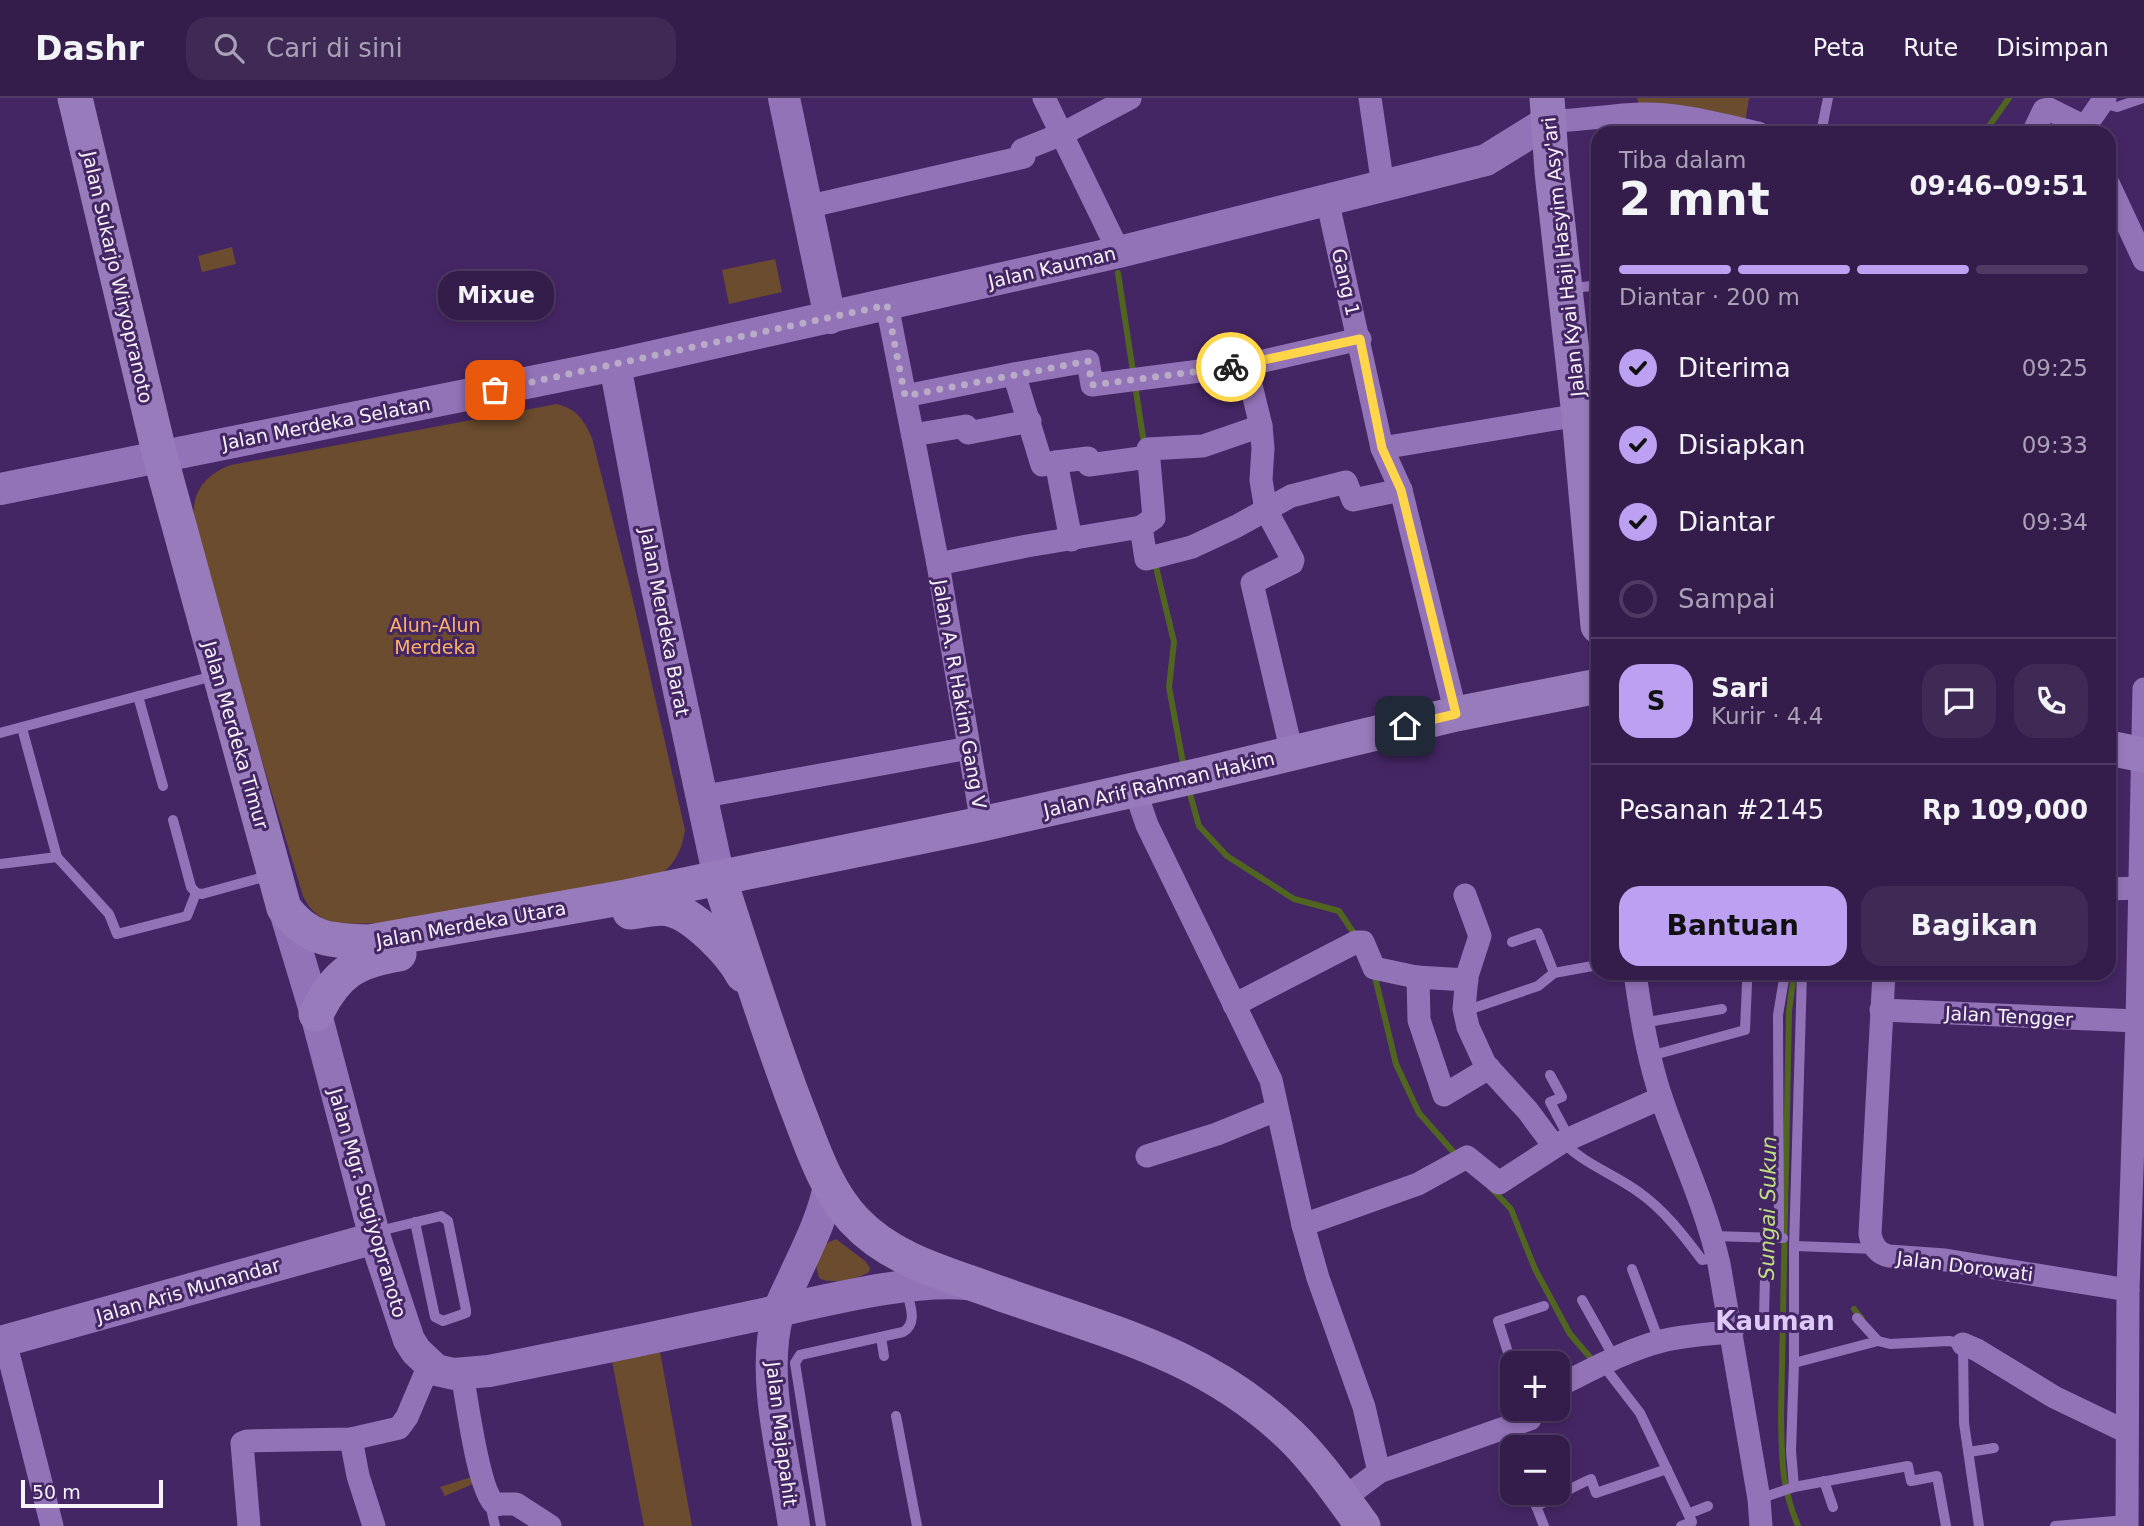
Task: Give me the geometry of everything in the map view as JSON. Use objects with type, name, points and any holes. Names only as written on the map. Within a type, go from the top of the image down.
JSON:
[{"type":"main road","name":"Jalan Sukarjo Wiryopranoto","points":[[75,98],[160,456]]},
{"type":"main road","points":[[784,98],[831,318]]},
{"type":"main road","name":"Jalan Kauman","points":[[1486,160],[1548,109]]},
{"type":"main road","name":"Jalan Kyai Haji Hasyim Asy'ari","points":[[1548,109],[1552,172],[1582,287],[1579,415],[1591,465]]},
{"type":"main road","name":"Jalan Kauman","points":[[615,365],[1119,251],[1486,160],[1521,161],[1552,172]]},
{"type":"main road","name":"Jalan Merdeka Selatan","points":[[0,489],[615,365]]},
{"type":"main road","name":"Jalan Merdeka Barat","points":[[615,365],[653,569],[719,878]]},
{"type":"main road","name":"Jalan Merdeka Timur","points":[[160,456],[284,908],[316,1014]]},
{"type":"main road","name":"Jalan Arif Rahman Hakim","points":[[628,904],[719,878],[982,824],[1456,714],[1591,687]]},
{"type":"main road","points":[[719,878],[785,1077],[816,1158],[853,1219],[880,1241],[918,1264],[1117,1333],[1185,1360],[1209,1374],[1234,1389],[1291,1436],[1353,1512]]},
{"type":"main road","points":[[628,904],[667,908],[680,912],[691,920],[731,958],[762,1009]]},
{"type":"main road","name":"Jalan Merdeka Utara","points":[[284,908],[296,924],[315,935],[336,941],[369,942],[628,904]]},
{"type":"main road","name":"Jalan Merdeka Utara","points":[[316,1014],[336,982],[354,967],[372,958],[628,904]]},
{"type":"main road","name":"Jalan Mgr. Sugiyopranoto","points":[[316,1014],[402,1325],[416,1351],[429,1365]]},
{"type":"main road","name":"Jalan Majapahit","points":[[794,1526],[775,1404],[771,1364],[772,1338],[778,1311],[824,1209],[830,1185]]},
{"type":"main road","name":"Jalan Aris Munandar","points":[[2,1342],[375,1235]]},
{"type":"main road","points":[[429,1365],[436,1370],[462,1374],[489,1371],[906,1287],[954,1283],[979,1285]]},
{"type":"street","points":[[1044,98],[1119,251]]},
{"type":"street","points":[[806,207],[1024,157],[1022,150],[1062,134],[1130,98]]},
{"type":"street","points":[[1370,98],[1383,186]]},
{"type":"street","points":[[2090,126],[2103,101]]},
{"type":"street","points":[[1548,109],[1663,115],[1727,126]]},
{"type":"street","points":[[2036,126],[2044,110],[2049,109],[2078,126]]},
{"type":"street","name":"Gang 1","points":[[1327,199],[1382,448],[1401,490],[1456,714]]},
{"type":"street","points":[[2116,200],[2144,260]]},
{"type":"street","name":"Jalan A. R Hakim Gang V","points":[[887,305],[938,564],[982,824]]},
{"type":"street","points":[[905,396],[1088,361],[1092,385],[1246,365],[1360,339]]},
{"type":"street","points":[[1246,365],[1261,426],[1261,480],[1266,510],[1293,560],[1292,563],[1252,583],[1292,753]]},
{"type":"street","points":[[1014,374],[1042,465],[1088,458],[1090,465],[1145,457]]},
{"type":"street","points":[[1382,448],[1579,415]]},
{"type":"street","points":[[913,435],[966,426],[968,433],[1030,421]]},
{"type":"street","points":[[938,564],[1071,540],[1145,523],[1154,518],[1145,457],[1148,449],[1203,446],[1261,426]]},
{"type":"street","points":[[1056,462],[1071,540]]},
{"type":"street","points":[[1145,523],[1146,559],[1192,547],[1291,496],[1346,482],[1353,500],[1401,490]]},
{"type":"street","points":[[2127,1523],[2127,1432],[2136,1326],[2128,1290],[2139,888],[2132,753],[2144,689]]},
{"type":"street","points":[[700,797],[969,748]]},
{"type":"street","points":[[1135,790],[1147,825],[1270,1080],[1303,1225],[1318,1278],[1364,1407],[1379,1472]]},
{"type":"street","points":[[2116,889],[2139,888]]},
{"type":"street","points":[[1465,895],[1480,936],[1467,980],[1465,1011],[1472,1039],[1489,1068],[1528,1111],[1562,1142]]},
{"type":"street","points":[[1234,1005],[1356,942],[1363,943],[1374,968],[1418,977],[1467,980]]},
{"type":"street","points":[[1418,977],[1419,1020],[1444,1095],[1489,1068]]},
{"type":"street","points":[[1636,980],[1642,1023],[1661,1098],[1715,1246],[1769,1496],[1761,1526]]},
{"type":"street","name":"Jalan Dorowati","points":[[1883,980],[1870,1234],[1872,1243],[1889,1256],[1945,1260],[2128,1290]]},
{"type":"street","name":"Jalan Tengger","points":[[1881,1010],[2137,1021]]},
{"type":"street","points":[[1303,1225],[1418,1184],[1461,1161],[1499,1183],[1562,1142],[1661,1098]]},
{"type":"street","points":[[1147,1156],[1217,1134],[1276,1110]]},
{"type":"street","points":[[1570,1380],[1659,1341],[1689,1335],[1732,1332]]},
{"type":"street","points":[[2,1342],[52,1526]]},
{"type":"street","points":[[1963,1344],[2054,1397],[2127,1432]]},
{"type":"street","points":[[249,1526],[242,1443],[351,1439],[399,1428],[407,1417],[429,1365]]},
{"type":"street","points":[[462,1374],[488,1495],[495,1504],[516,1504],[550,1526]]},
{"type":"street","points":[[1511,1435],[1528,1421]]},
{"type":"street","points":[[351,1439],[358,1476],[374,1526]]},
{"type":"street","points":[[1353,1512],[1379,1472],[1500,1440]]},
{"type":"lane","points":[[1822,126],[1828,98]]},
{"type":"lane","points":[[2103,101],[2117,107],[2143,98]]},
{"type":"lane","points":[[0,733],[219,675]]},
{"type":"lane","points":[[138,696],[163,786]]},
{"type":"lane","points":[[23,727],[57,857],[109,914],[117,934],[187,916],[195,893]]},
{"type":"lane","points":[[173,820],[195,893],[202,894],[275,873]]},
{"type":"lane","points":[[0,864],[57,857]]},
{"type":"lane","points":[[1512,942],[1538,933],[1554,972]]},
{"type":"lane","points":[[1465,1011],[1538,986],[1554,972],[1591,966]]},
{"type":"lane","points":[[1779,1238],[1778,1015],[1784,980]]},
{"type":"lane","points":[[1794,1487],[1791,1451],[1794,1243],[1802,980]]},
{"type":"lane","points":[[1650,1056],[1745,1030],[1747,983]]},
{"type":"lane","points":[[1642,1023],[1722,1009]]},
{"type":"lane","points":[[1533,1109],[1562,1097],[1550,1075]]},
{"type":"lane","points":[[1550,1102],[1562,1142],[1589,1164],[1640,1193],[1685,1237],[1702,1260],[1715,1246],[1766,1238],[1779,1238],[1794,1243],[1877,1249]]},
{"type":"lane","points":[[375,1235],[415,1222],[441,1216],[447,1219],[466,1310],[462,1316],[443,1321],[435,1317],[415,1222]]},
{"type":"lane","points":[[1764,1315],[1766,1238]]},
{"type":"lane","points":[[1632,1269],[1659,1341]]},
{"type":"lane","points":[[821,1526],[795,1363],[800,1354],[910,1328],[913,1321],[906,1287]]},
{"type":"lane","points":[[1582,1300],[1603,1365],[1640,1413],[1662,1470],[1689,1522],[1708,1506]]},
{"type":"lane","points":[[1508,1351],[1498,1321],[1544,1306]]},
{"type":"lane","points":[[1857,1318],[1878,1341]]},
{"type":"lane","points":[[881,1337],[884,1356]]},
{"type":"lane","points":[[1794,1363],[1878,1341],[1890,1344],[1949,1341],[1963,1344],[1964,1423],[1979,1526]]},
{"type":"lane","points":[[896,1416],[918,1526]]},
{"type":"lane","points":[[1969,1452],[1994,1448]]},
{"type":"lane","points":[[1769,1496],[1794,1487],[1908,1466],[1911,1481],[1937,1476],[1946,1526]]},
{"type":"lane","points":[[1544,1526],[1536,1506],[1591,1479],[1596,1493],[1662,1470]]},
{"type":"lane","points":[[1824,1481],[1833,1507]]},
{"type":"lane","points":[[495,1526],[492,1513],[519,1506]]},
{"type":"lane","points":[[2055,1526],[2127,1523]]},
{"type":"green space","points":[[1637,98],[1749,98],[1745,123],[1639,104]]},
{"type":"green space","points":[[232,247],[236,264],[202,272],[198,256]]},
{"type":"green space","points":[[775,259],[782,292],[729,304],[722,270]]},
{"type":"green space","name":"Alun-Alun Merdeka","points":[[557,404],[579,416],[592,438],[632,596],[685,830],[679,851],[668,868],[656,877],[398,920],[353,924],[322,918],[309,907],[303,896],[261,757],[194,516],[199,491],[215,473],[231,465]]},
{"type":"green space","points":[[836,1239],[865,1261],[870,1268],[869,1272],[844,1280],[830,1281],[819,1278],[816,1265],[825,1244]]},
{"type":"green space","points":[[660,1352],[692,1526],[644,1526],[612,1361]]},
{"type":"green space","points":[[478,1475],[480,1481],[445,1496],[440,1487]]},
{"type":"waterway","name":"Sungai Sukun","points":[[1989,126],[2009,98]]},
{"type":"waterway","points":[[1118,273],[1144,444]]},
{"type":"waterway","points":[[1155,563],[1174,642],[1169,687],[1183,763]]},
{"type":"waterway","points":[[1190,794],[1199,826],[1227,856],[1294,899],[1339,911],[1357,938]]},
{"type":"waterway","points":[[1375,977],[1396,1064],[1419,1113],[1457,1156]]},
{"type":"waterway","name":"Sungai Sukun","points":[[1793,980],[1789,1011],[1781,1416],[1785,1485],[1798,1526]]},
{"type":"waterway","points":[[1491,1188],[1511,1209],[1535,1269],[1570,1334],[1595,1363]]},
{"type":"waterway","points":[[1854,1309],[1862,1319]]},
{"type":"way so far","points":[[495,390],[887,305],[905,396],[1088,361],[1092,385],[1231,367]]},
{"type":"place","name":"Mixue","points":[[495,390]]},
{"type":"district","name":"Kauman","points":[[1775,1321]]},
{"type":"route","points":[[1231,367],[1360,339],[1382,448],[1401,490],[1456,714],[1405,726]]}]
